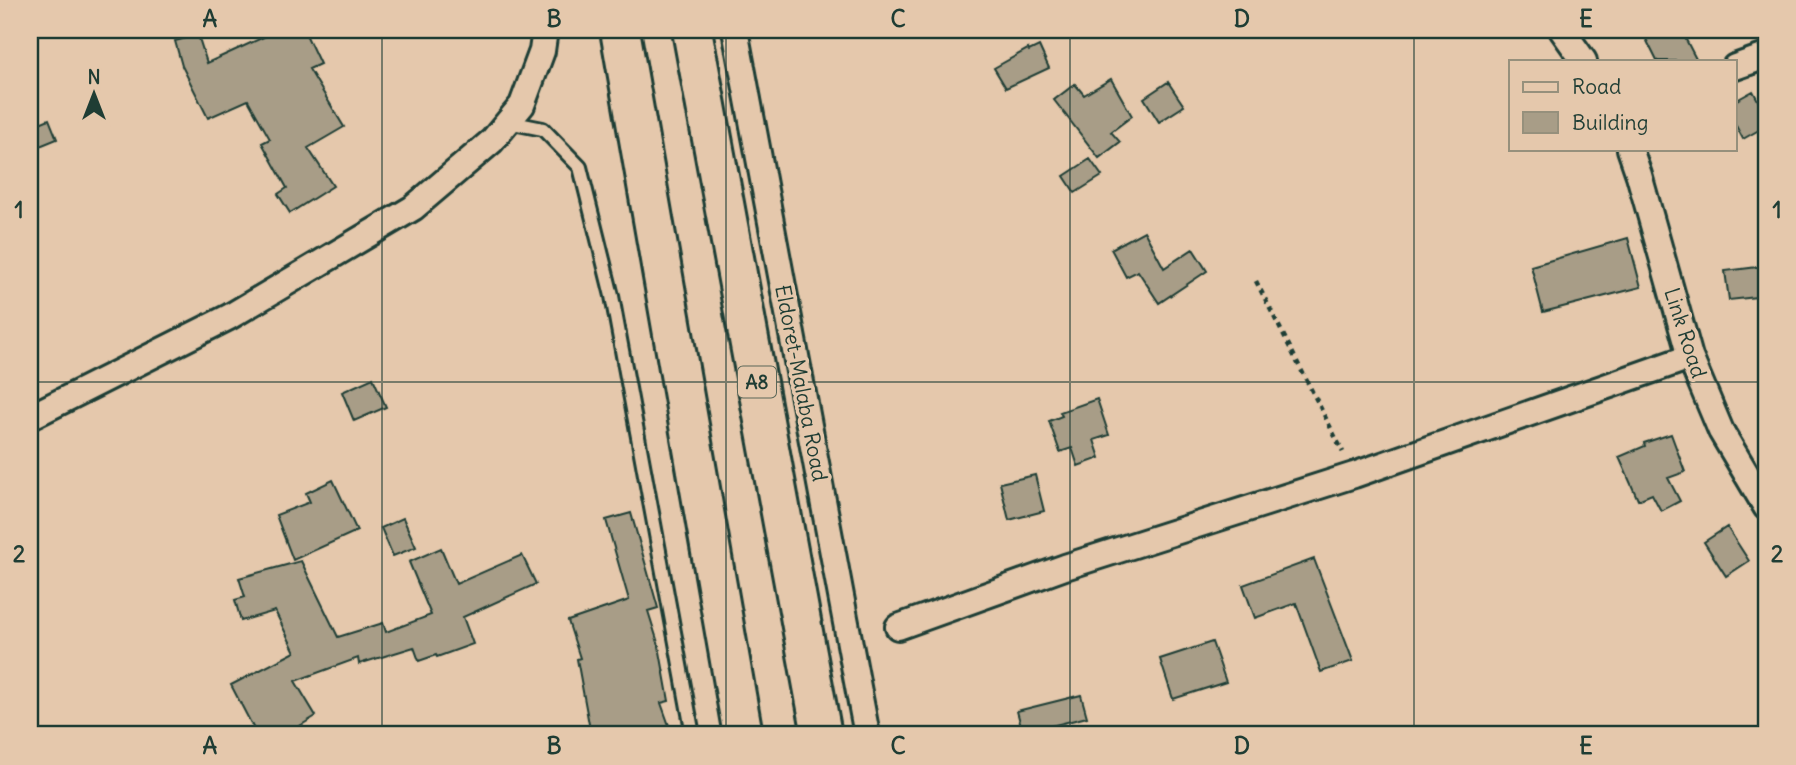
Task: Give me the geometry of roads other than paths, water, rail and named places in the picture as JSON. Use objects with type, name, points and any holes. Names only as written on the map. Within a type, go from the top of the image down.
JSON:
[{"type":"highway","points":[[620,30],[743,735]]},
{"type":"highway","name":"Eldoret-Malaba Road","points":[[692,30],[822,735]]},
{"type":"street","points":[[30,417],[229,317],[413,208],[492,141],[522,104],[542,51],[545,30]]},
{"type":"street","name":"Eldoret-Malaba Road","points":[[735,30],[867,735]]},
{"type":"street","points":[[1562,30],[1583,60]]},
{"type":"street","points":[[1736,67],[1766,56]]},
{"type":"street","name":"Link Road","points":[[1630,150],[1690,357],[1721,431],[1766,507]]},
{"type":"street","points":[[898,627],[1065,567],[1354,475],[1690,357]]},
{"type":"lane","points":[[508,122],[543,129],[580,167],[612,296],[693,735]]}]
